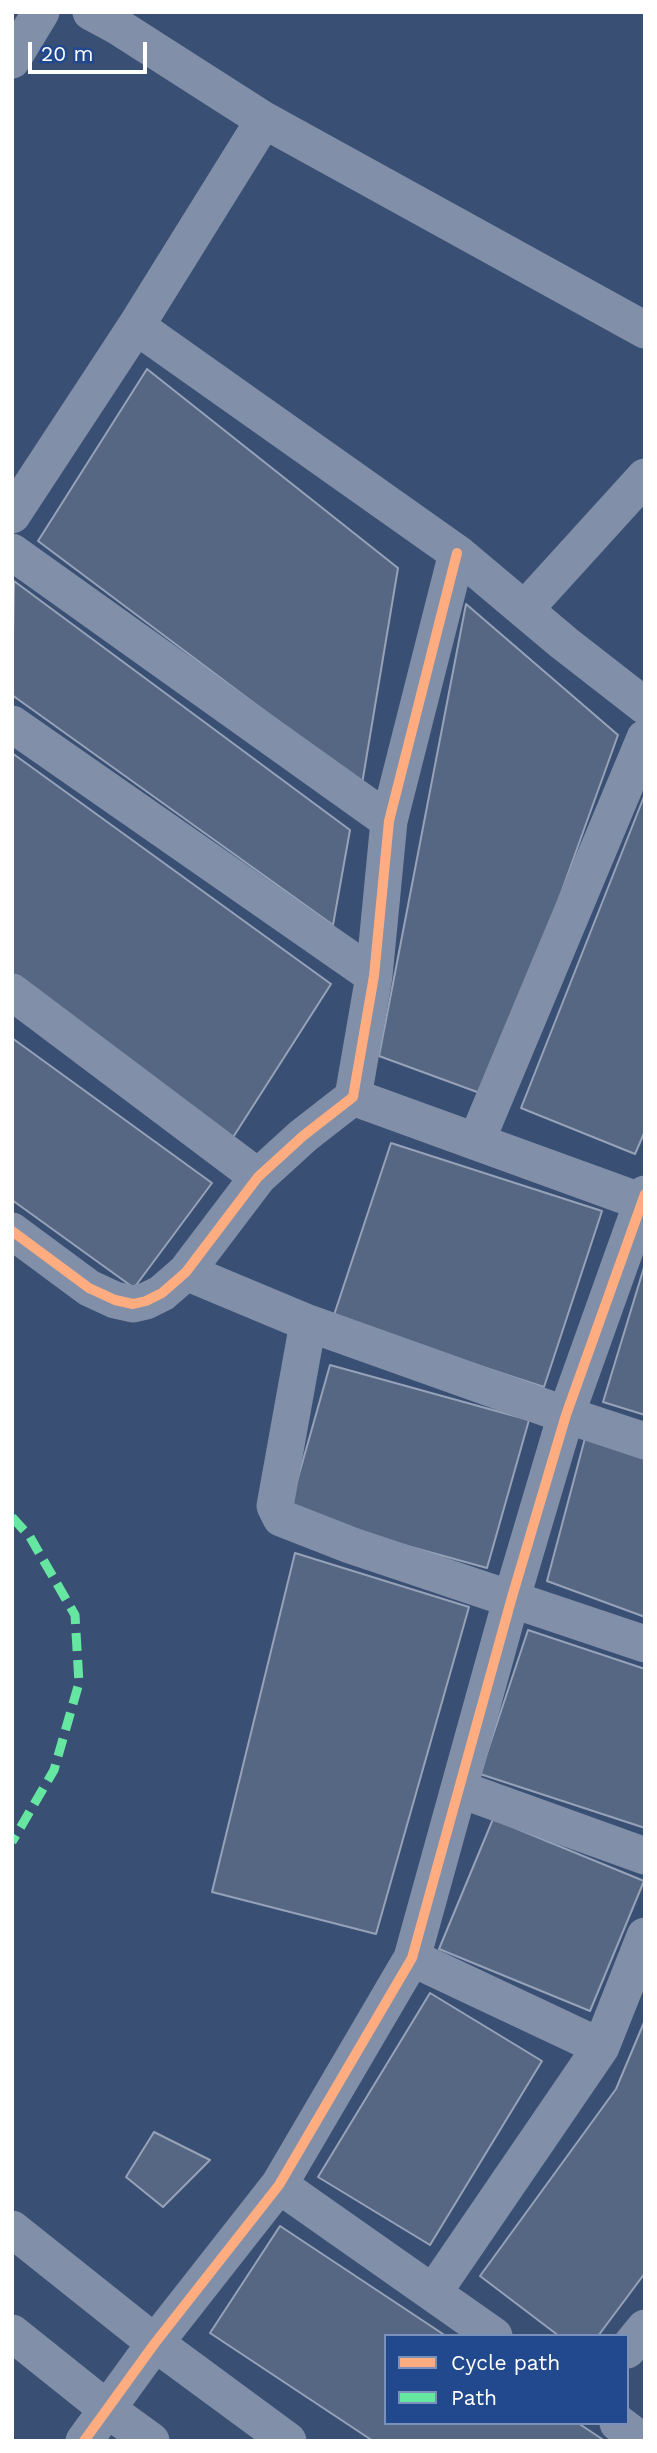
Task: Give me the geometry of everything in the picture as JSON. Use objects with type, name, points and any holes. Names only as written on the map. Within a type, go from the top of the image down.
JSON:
[{"type":"street","points":[[12,60],[41,12]]},
{"type":"street","points":[[111,17],[264,120],[645,330]]},
{"type":"street","points":[[12,515],[136,326],[264,120]]},
{"type":"street","points":[[136,326],[457,552],[645,706]]},
{"type":"street","points":[[525,609],[645,477]]},
{"type":"street","points":[[12,552],[388,821]]},
{"type":"street","points":[[12,1231],[89,1288],[114,1300],[133,1304],[146,1301],[162,1293],[186,1272],[258,1177],[303,1136],[353,1097],[374,976],[388,821],[457,552]]},
{"type":"street","points":[[12,724],[374,976]]},
{"type":"street","points":[[476,1142],[645,738]]},
{"type":"street","points":[[12,992],[258,1177]]},
{"type":"street","points":[[84,2441],[155,2343],[279,2185],[412,1958],[512,1597],[566,1415],[644,1200],[353,1097]]},
{"type":"street","points":[[186,1272],[308,1323],[645,1441]]},
{"type":"street","points":[[308,1323],[275,1506],[281,1518],[350,1545],[512,1597],[645,1644]]},
{"type":"street","points":[[459,1789],[645,1856]]},
{"type":"street","points":[[433,2293],[601,2047],[645,1936]]},
{"type":"street","points":[[412,1958],[601,2047]]},
{"type":"street","points":[[279,2185],[491,2334]]},
{"type":"street","points":[[12,2229],[155,2343],[288,2441]]},
{"type":"street","points":[[629,2348],[645,2328]]},
{"type":"street","points":[[12,2333],[151,2441]]},
{"type":"street","points":[[621,2425],[642,2441]]},
{"type":"building","points":[[147,369],[398,568],[362,784],[38,541]]},
{"type":"building","points":[[14,581],[350,830],[333,925],[12,695]]},
{"type":"building","points":[[466,604],[618,735],[488,1096],[379,1056]]},
{"type":"building","points":[[12,753],[331,984],[230,1142],[12,980]]},
{"type":"building","points":[[645,794],[645,1131],[635,1154],[521,1108]]},
{"type":"building","points":[[12,1038],[212,1183],[134,1288],[12,1200]]},
{"type":"building","points":[[391,1143],[602,1211],[544,1387],[333,1318]]},
{"type":"building","points":[[645,1264],[645,1415],[603,1402]]},
{"type":"building","points":[[330,1365],[529,1420],[487,1568],[288,1513]]},
{"type":"building","points":[[585,1438],[645,1459],[645,1617],[547,1581]]},
{"type":"building","points":[[295,1553],[469,1607],[376,1934],[212,1892]]},
{"type":"building","points":[[528,1630],[645,1669],[645,1828],[480,1774]]},
{"type":"building","points":[[493,1819],[644,1881],[590,2011],[439,1949]]},
{"type":"building","points":[[430,1993],[542,2061],[430,2245],[318,2177]]},
{"type":"building","points":[[645,2020],[645,2273],[599,2334],[556,2334],[480,2276],[616,2089]]},
{"type":"building","points":[[154,2132],[210,2160],[163,2207],[126,2177]]},
{"type":"building","points":[[280,2226],[443,2334],[384,2334],[384,2425],[581,2425],[605,2441],[373,2441],[210,2333]]},
{"type":"marked path","points":[[12,1517],[30,1537],[75,1615],[79,1683],[54,1770],[12,1842]]},
{"type":"cycle path","points":[[12,1231],[89,1288],[115,1300],[133,1304],[146,1301],[162,1293],[186,1272],[258,1177],[303,1136],[353,1097],[374,976],[389,821],[457,553]]},
{"type":"cycle path","points":[[84,2441],[155,2343],[279,2185],[412,1958],[512,1597],[566,1415],[645,1194]]}]
